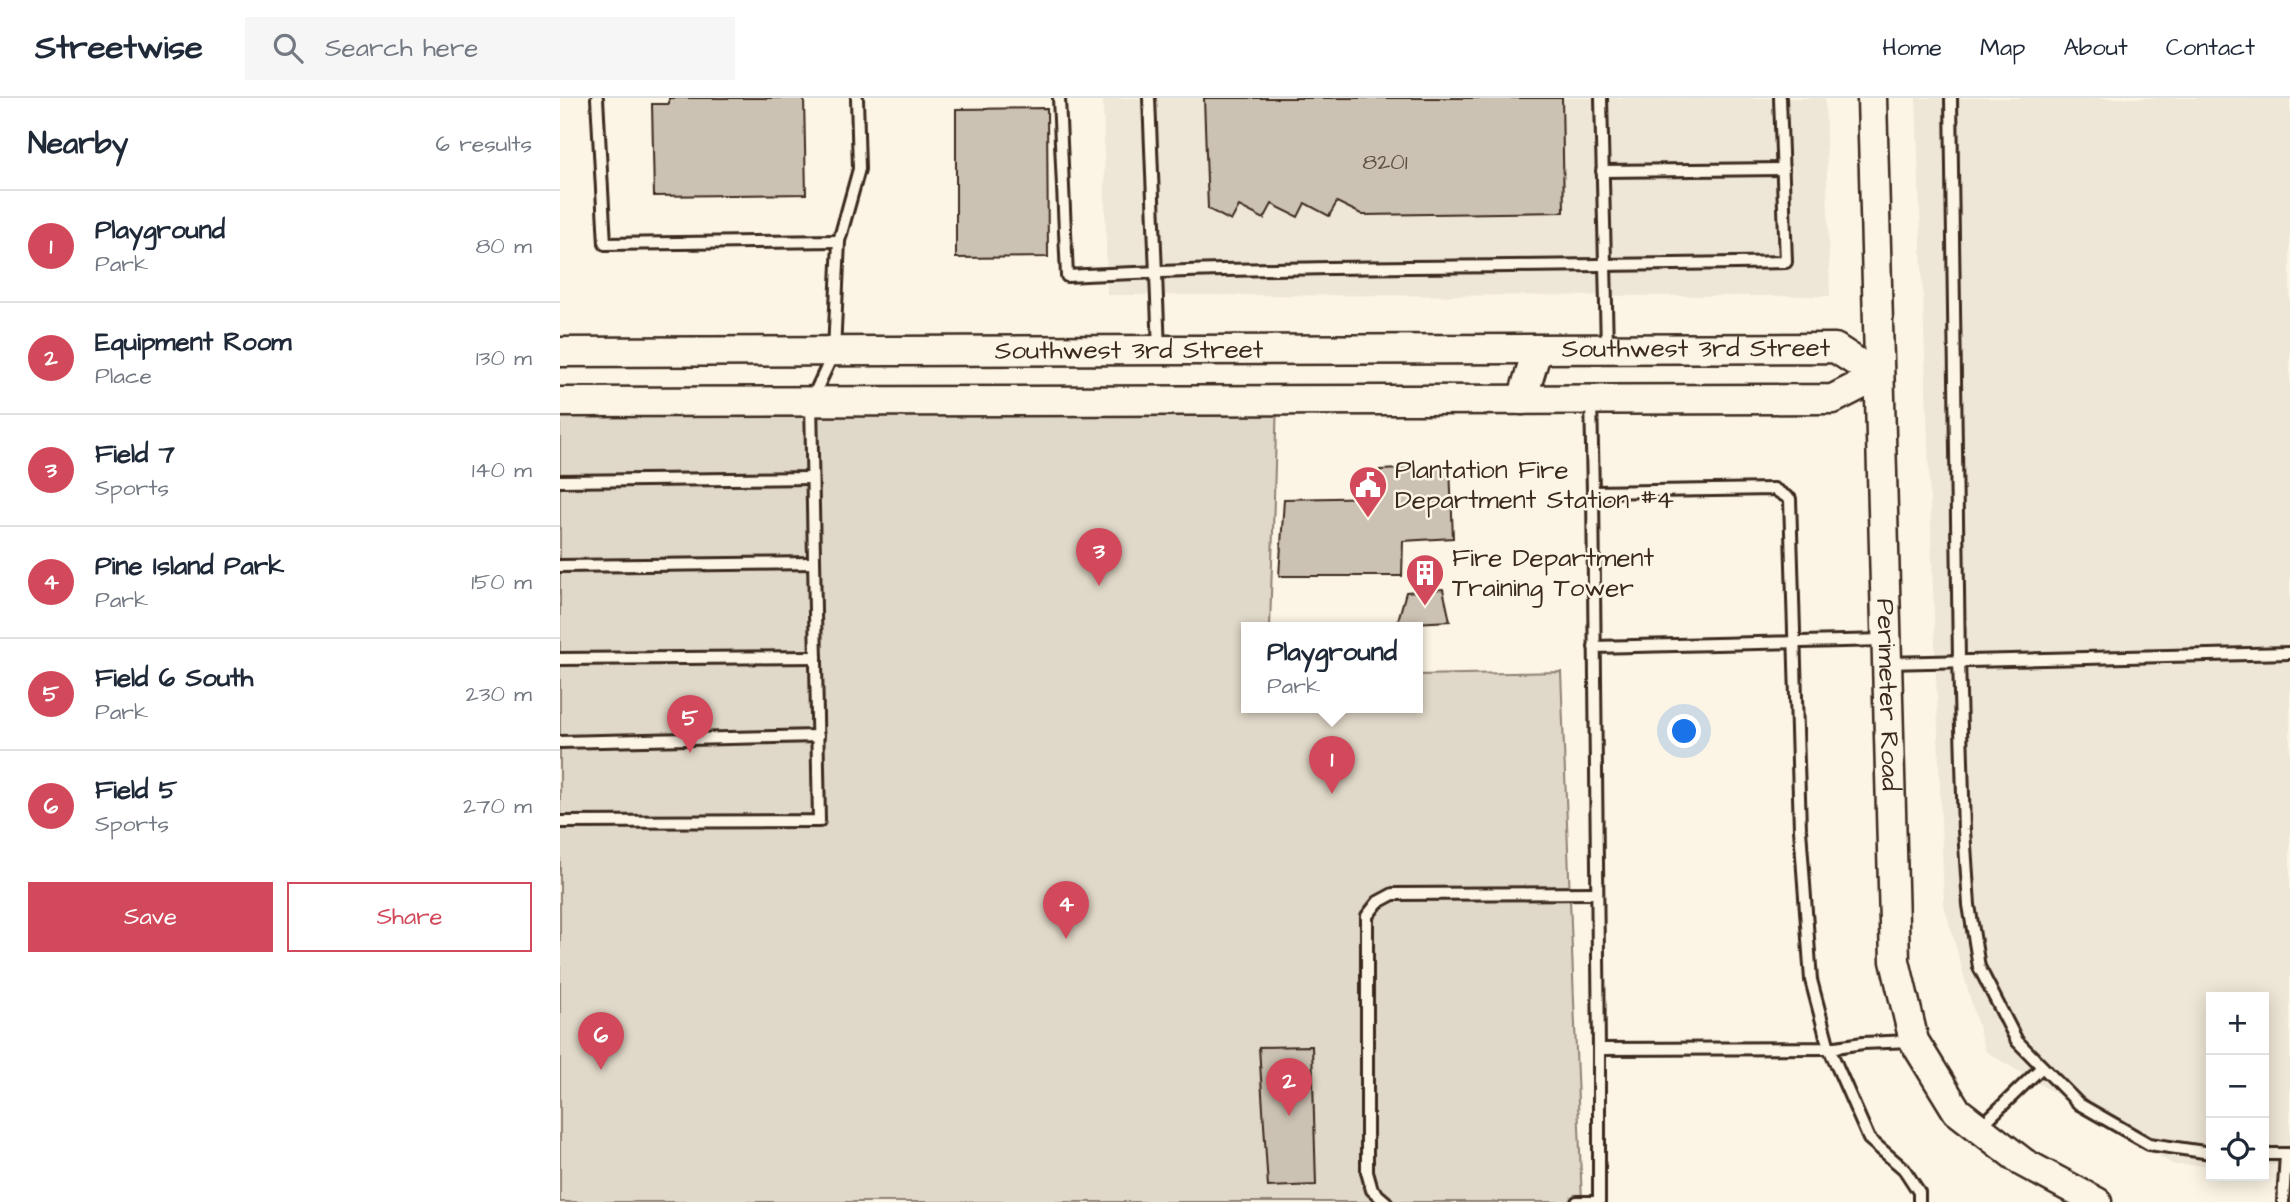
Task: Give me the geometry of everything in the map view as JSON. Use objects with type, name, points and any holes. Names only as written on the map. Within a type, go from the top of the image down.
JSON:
[{"type":"street","name":"Perimeter Road","points":[[1872,98],[1895,961],[1914,1041],[1957,1111],[2024,1163],[2096,1202]]},
{"type":"street","name":"Southwest 3rd Street","points":[[560,352],[1607,351],[1835,348],[1878,376],[1833,399],[560,402]]},
{"type":"street","points":[[1522,400],[1537,351]]},
{"type":"lane","points":[[597,98],[606,244],[839,240]]},
{"type":"lane","points":[[560,822],[819,821],[811,401],[834,352],[839,240],[859,169],[858,98]]},
{"type":"lane","points":[[1059,98],[1067,276],[1155,272],[1605,267],[1786,262],[1780,98]]},
{"type":"lane","points":[[1149,98],[1159,351]]},
{"type":"lane","points":[[1601,98],[1607,351]]},
{"type":"lane","points":[[1951,98],[1959,660],[1965,844],[1969,905],[1979,967],[2017,1041],[2079,1104],[2149,1144],[2206,1152]]},
{"type":"lane","points":[[1602,171],[1783,169]]},
{"type":"lane","points":[[1577,1202],[1599,1202],[1591,400]]},
{"type":"lane","points":[[560,481],[812,478]]},
{"type":"lane","points":[[1593,492],[1774,489],[1790,499],[1800,829],[1811,980],[1829,1048],[1869,1139],[1904,1169],[1919,1192],[1919,1202]]},
{"type":"lane","points":[[560,566],[814,563]]},
{"type":"lane","points":[[1594,647],[1795,643],[1959,660],[2290,653]]},
{"type":"lane","points":[[560,659],[816,657]]},
{"type":"lane","points":[[560,742],[818,736]]},
{"type":"lane","points":[[1386,1202],[1372,1190],[1367,1172],[1367,916],[1378,902],[1393,894],[1597,892]]},
{"type":"lane","points":[[1599,1049],[1829,1048],[1863,1042],[1914,1041]]},
{"type":"lane","points":[[1979,1128],[2042,1067]]},
{"type":"lane","points":[[2269,1154],[2288,1154],[2283,1202]]},
{"type":"shaded area","points":[[1103,98],[1825,98],[1830,296],[1107,295]]},
{"type":"shaded area","points":[[1916,98],[2290,98],[2290,1165],[2269,1165],[2269,992],[2206,992],[2206,1165],[2174,1165],[1985,1051],[1944,905]]},
{"type":"shaded area","points":[[1277,400],[1270,622],[1241,622],[1241,713],[1423,713],[1423,675],[1561,672],[1582,1202],[560,1202],[560,402]]},
{"type":"building","points":[[669,98],[804,98],[806,194],[654,196],[652,104],[669,104]]},
{"type":"building","points":[[1204,98],[1562,98],[1564,212],[1363,215],[1337,202],[1329,216],[1305,203],[1298,217],[1272,204],[1264,219],[1239,206],[1231,221],[1208,209]]},
{"type":"building","points":[[1047,108],[1048,257],[956,258],[956,109]]},
{"type":"building","name":"Plantation Fire Department Station #4","points":[[1450,467],[1453,538],[1403,541],[1402,576],[1279,576],[1284,499],[1382,497],[1380,470]]},
{"type":"building","name":"Fire Department Training Tower","points":[[1443,589],[1450,621],[1398,622],[1406,592]]},
{"type":"building","points":[[1312,1046],[1316,1185],[1268,1187],[1259,1047]]},
{"type":"place","name":"Plantation Fire Department Station #4","points":[[1368,519]]},
{"type":"place","name":"Field 7","points":[[1099,586]]},
{"type":"place","name":"Fire Department Training Tower","points":[[1425,607]]},
{"type":"place","name":"Field 6 South","points":[[690,753]]},
{"type":"place","name":"Playground","points":[[1332,794]]},
{"type":"place","name":"Pine Island Park","points":[[1066,939]]},
{"type":"place","name":"Field 5","points":[[601,1070]]},
{"type":"place","name":"Equipment Room","points":[[1289,1116]]}]
